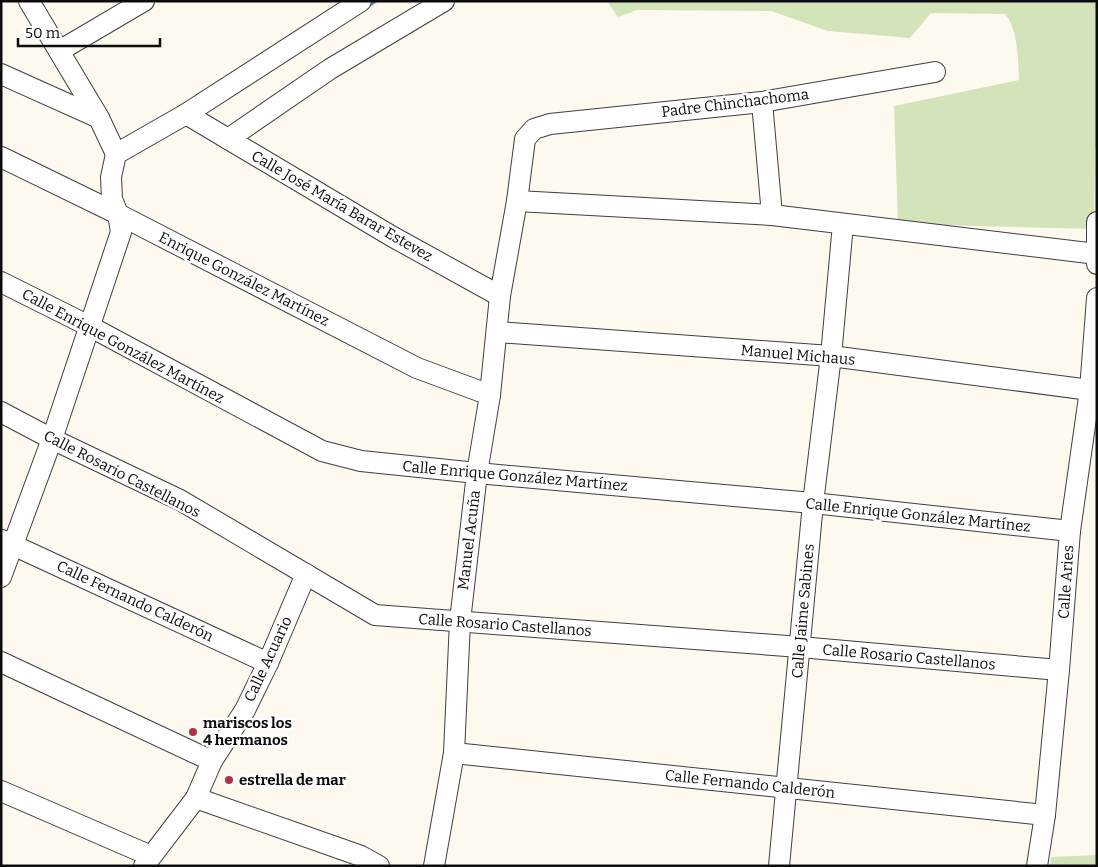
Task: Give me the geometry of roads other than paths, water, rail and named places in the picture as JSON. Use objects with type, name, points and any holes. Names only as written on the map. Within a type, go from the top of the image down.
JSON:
[{"type":"street","points":[[1,577],[7,542],[52,439],[121,232],[118,214],[112,199],[111,177],[116,154],[99,118],[29,1]]},
{"type":"street","points":[[59,51],[144,1]]},
{"type":"street","points":[[116,154],[186,114],[361,1]]},
{"type":"street","points":[[228,139],[330,69],[444,1]]},
{"type":"street","name":"Padre Chinchachoma","points":[[534,129],[550,124],[762,102],[935,72]]},
{"type":"street","points":[[1,74],[99,118]]},
{"type":"street","points":[[762,102],[772,215]]},
{"type":"street","name":"Calle José María Barar Estevez","points":[[186,114],[393,237],[500,296]]},
{"type":"street","name":"Manuel Acuña","points":[[434,866],[454,753],[460,621],[477,473],[498,332],[500,296],[517,201],[525,139],[534,129]]},
{"type":"street","name":"Enrique González Martínez","points":[[1,157],[118,214],[417,368],[490,395]]},
{"type":"street","points":[[517,201],[772,215],[1096,254]]},
{"type":"street","points":[[1097,222],[1097,264]]},
{"type":"street","name":"Calle Jaime Sabines","points":[[778,866],[813,503],[831,356],[843,224]]},
{"type":"street","name":"Calle Enrique González Martínez","points":[[1,282],[89,326],[322,451],[361,461],[813,503],[1070,531]]},
{"type":"street","name":"Calle Aries","points":[[1037,866],[1045,815],[1070,531],[1094,389],[1097,298]]},
{"type":"street","name":"Manuel Michaus","points":[[498,332],[831,356],[1094,389]]},
{"type":"street","name":"Calle Rosario Castellanos","points":[[1,412],[52,439],[180,500],[375,615],[1059,670]]},
{"type":"street","name":"Calle Fernando Calderón","points":[[7,542],[268,663]]},
{"type":"street","name":"Calle Acuario","points":[[148,861],[196,798],[212,761],[245,710],[268,663],[306,574]]},
{"type":"street","points":[[1,662],[212,761]]},
{"type":"street","name":"Calle Fernando Calderón","points":[[454,753],[1045,815]]},
{"type":"street","points":[[1,791],[148,861]]},
{"type":"street","points":[[196,798],[361,856],[380,866]]},
{"type":"waterway","points":[[364,7],[374,1]]},
{"type":"place","name":"mariscos los 4 hermanos","points":[[193,732]]},
{"type":"place","name":"estrella de mar","points":[[229,780]]}]
